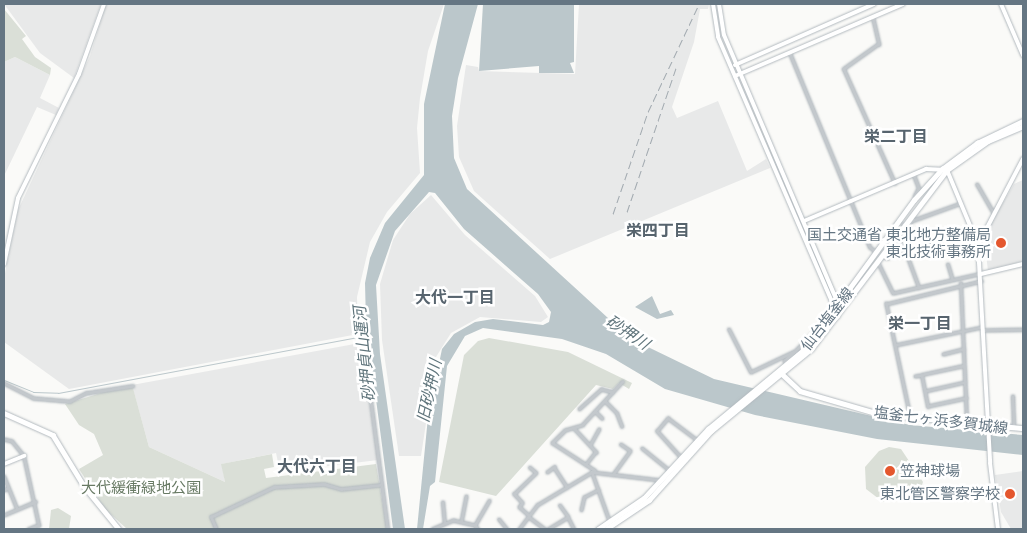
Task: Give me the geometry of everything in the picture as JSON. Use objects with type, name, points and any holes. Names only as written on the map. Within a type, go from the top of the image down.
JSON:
[{"type":"main road","name":"仙台塩釜線","points":[[598,529],[665,482],[681,458],[697,440],[781,373],[838,316],[877,261],[879,254],[914,200],[944,169],[982,140],[1023,120]]},
{"type":"main road","name":"仙台塩釜線","points":[[781,373],[819,330],[898,232],[944,169],[988,141],[1023,126]]},
{"type":"main road","name":"塩釜七ヶ浜多賀城線","points":[[781,373],[808,394],[910,419],[967,424],[988,428],[1023,428]]},
{"type":"main road","name":"仙台塩釜線","points":[[606,529],[639,508],[732,412]]},
{"type":"main road","points":[[4,413],[53,436],[84,486],[119,529]]},
{"type":"street","points":[[4,264],[18,198],[79,74],[104,4]]},
{"type":"street","points":[[713,4],[717,33],[731,68],[838,316]]},
{"type":"street","points":[[719,4],[723,30],[841,310]]},
{"type":"street","points":[[731,68],[874,4]]},
{"type":"street","points":[[735,76],[903,4]]},
{"type":"street","points":[[1001,4],[1023,55]]},
{"type":"street","points":[[873,17],[878,44],[844,69],[895,183]]},
{"type":"street","points":[[790,53],[870,247],[887,258],[907,250]]},
{"type":"street","points":[[978,245],[981,233],[1023,159]]},
{"type":"street","points":[[799,225],[804,221],[931,168],[944,169],[962,203],[978,245],[988,428],[998,529]]},
{"type":"street","points":[[914,175],[919,188],[914,200]]},
{"type":"street","points":[[977,184],[993,212]]},
{"type":"street","points":[[903,224],[908,227],[911,221],[962,203]]},
{"type":"street","points":[[908,255],[973,229],[981,233]]},
{"type":"street","points":[[898,232],[907,250],[919,286]]},
{"type":"street","points":[[934,244],[938,254]]},
{"type":"street","points":[[814,260],[819,258]]},
{"type":"street","points":[[877,261],[890,292],[952,277],[981,274],[1023,264]]},
{"type":"street","points":[[948,264],[952,277]]},
{"type":"street","points":[[910,419],[886,304],[961,283],[981,281]]},
{"type":"street","points":[[961,283],[967,424]]},
{"type":"street","points":[[784,361],[819,330],[827,315]]},
{"type":"street","points":[[360,317],[388,529]]},
{"type":"street","points":[[895,345],[984,328],[1023,329]]},
{"type":"street","points":[[729,329],[751,372],[795,351]]},
{"type":"street","points":[[942,354],[963,349]]},
{"type":"street","points":[[916,376],[964,366]]},
{"type":"street","points":[[922,375],[928,406],[966,398]]},
{"type":"street","points":[[610,522],[598,490],[594,472],[552,443],[595,411],[622,382]]},
{"type":"street","points":[[926,391],[965,382]]},
{"type":"street","points":[[4,383],[33,398],[70,401],[86,393],[132,386]]},
{"type":"street","points":[[579,409],[602,388],[613,392]]},
{"type":"street","points":[[1013,396],[1014,428]]},
{"type":"street","points":[[605,401],[617,413],[622,426]]},
{"type":"street","points":[[595,411],[602,418]]},
{"type":"street","points":[[681,458],[657,432],[668,418],[697,440]]},
{"type":"street","points":[[574,428],[596,452],[586,465]]},
{"type":"street","points":[[590,445],[599,429]]},
{"type":"street","points":[[4,438],[12,441],[24,456],[40,525],[29,529]]},
{"type":"street","points":[[614,473],[630,451],[621,445]]},
{"type":"street","points":[[642,448],[671,472]]},
{"type":"street","points":[[4,464],[24,456]]},
{"type":"street","points":[[547,472],[554,467],[566,487]]},
{"type":"street","points":[[530,468],[536,473],[514,494],[522,502],[519,507],[529,517],[547,529],[554,528],[568,517]]},
{"type":"street","points":[[519,529],[537,506],[594,472],[614,473],[665,482]]},
{"type":"street","points":[[4,476],[17,509]]},
{"type":"street","points":[[216,529],[211,517],[274,487],[324,484],[341,488],[380,485]]},
{"type":"street","points":[[4,490],[8,488]]},
{"type":"street","points":[[581,510],[584,497],[598,490]]},
{"type":"street","points":[[461,522],[466,496]]},
{"type":"street","points":[[475,525],[489,501]]},
{"type":"street","points":[[4,515],[35,502]]},
{"type":"street","points":[[442,502],[445,524]]},
{"type":"street","points":[[560,506],[574,529]]},
{"type":"street","points":[[500,519],[507,529]]},
{"type":"street","points":[[432,529],[445,524],[461,522],[475,525],[478,529]]},
{"type":"shaded area","points":[[4,4],[101,4],[74,78],[40,53]]},
{"type":"shaded area","points":[[106,4],[444,4],[428,51],[420,98],[417,128],[420,173],[387,212],[370,242],[357,297],[358,334],[69,389],[4,342],[4,278],[18,210],[90,56]]},
{"type":"shaded area","points":[[445,4],[478,4],[458,78],[452,116],[454,158],[467,189],[608,318],[650,348],[714,379],[910,425],[1023,435],[1023,455],[877,439],[755,415],[665,389],[606,354],[562,339],[483,328],[465,336],[447,366],[435,482],[430,486],[423,529],[417,529],[428,417],[442,349],[454,334],[475,322],[493,319],[543,325],[549,322],[551,312],[538,294],[464,229],[435,193],[429,192],[395,231],[376,285],[380,354],[405,529],[393,529],[366,323],[365,283],[370,258],[385,223],[424,175],[424,104]]},
{"type":"shaded area","points":[[483,4],[574,4],[574,62],[570,63],[574,73],[539,73],[539,66],[479,71]]},
{"type":"shaded area","points":[[579,4],[709,4],[708,9],[700,9],[694,42],[672,107],[677,118],[718,101],[747,171],[766,159],[770,168],[550,259],[474,191],[459,157],[457,126],[466,65],[478,67],[479,71],[575,74]]},
{"type":"shaded area","points":[[15,57],[50,75],[40,98],[59,108],[56,115],[37,107],[4,176],[4,62]]},
{"type":"shaded area","name":"国土交通省 東北地方整備局 東北技術事務所","points":[[1023,180],[1023,261],[988,271],[984,236],[1014,184]]},
{"type":"shaded area","points":[[431,195],[465,235],[535,296],[548,317],[541,322],[480,317],[451,333],[436,357],[421,456],[399,456],[382,340],[380,284],[393,240],[410,214]]},
{"type":"shaded area","points":[[652,296],[660,314],[671,310],[674,315],[657,319],[635,307]]},
{"type":"shaded area","points":[[360,343],[378,460],[280,472],[276,453],[222,464],[225,482],[149,447],[132,385]]},
{"type":"shaded area","name":"東北管区警察学校","points":[[1023,471],[1023,529],[1011,529],[1001,512],[995,475]]},
{"type":"green space","points":[[4,9],[26,36],[22,39],[35,57],[51,68],[50,75],[15,57],[4,62]]},
{"type":"green space","points":[[489,338],[568,352],[632,383],[629,389],[619,383],[613,389],[596,385],[496,496],[439,482],[464,355],[478,341]]},
{"type":"green space","name":"大代緩衝緑地公園","points":[[117,388],[133,388],[149,447],[225,482],[221,464],[272,454],[274,467],[264,469],[266,478],[376,464],[387,529],[127,529],[105,509],[79,469],[103,455],[94,434],[79,425],[65,404]]},
{"type":"green space","name":"笠神球場","points":[[889,447],[901,449],[923,482],[920,491],[883,502],[866,489],[865,467],[879,451]]},
{"type":"green space","points":[[58,508],[71,516],[69,529],[49,529],[51,510]]},
{"type":"waterway","name":"砂押貞山運河","points":[[4,380],[33,392],[58,393],[358,337]]},
{"type":"railway","points":[[613,214],[648,112],[699,4]]},
{"type":"railway","points":[[627,212],[676,68]]},
{"type":"place","name":"国土交通省 東北地方整備局 東北技術事務所","points":[[1001,243]]},
{"type":"place","name":"笠神球場","points":[[890,471]]},
{"type":"place","name":"東北管区警察学校","points":[[1010,494]]},
{"type":"district","name":"栄二丁目","points":[[896,136]]},
{"type":"district","name":"栄四丁目","points":[[658,230]]},
{"type":"district","name":"大代一丁目","points":[[455,297]]},
{"type":"district","name":"栄一丁目","points":[[920,323]]},
{"type":"district","name":"大代六丁目","points":[[317,466]]},
{"type":"water label","name":"砂押川","points":[[628,332]]},
{"type":"water label","name":"旧砂押川","points":[[429,391]]}]
